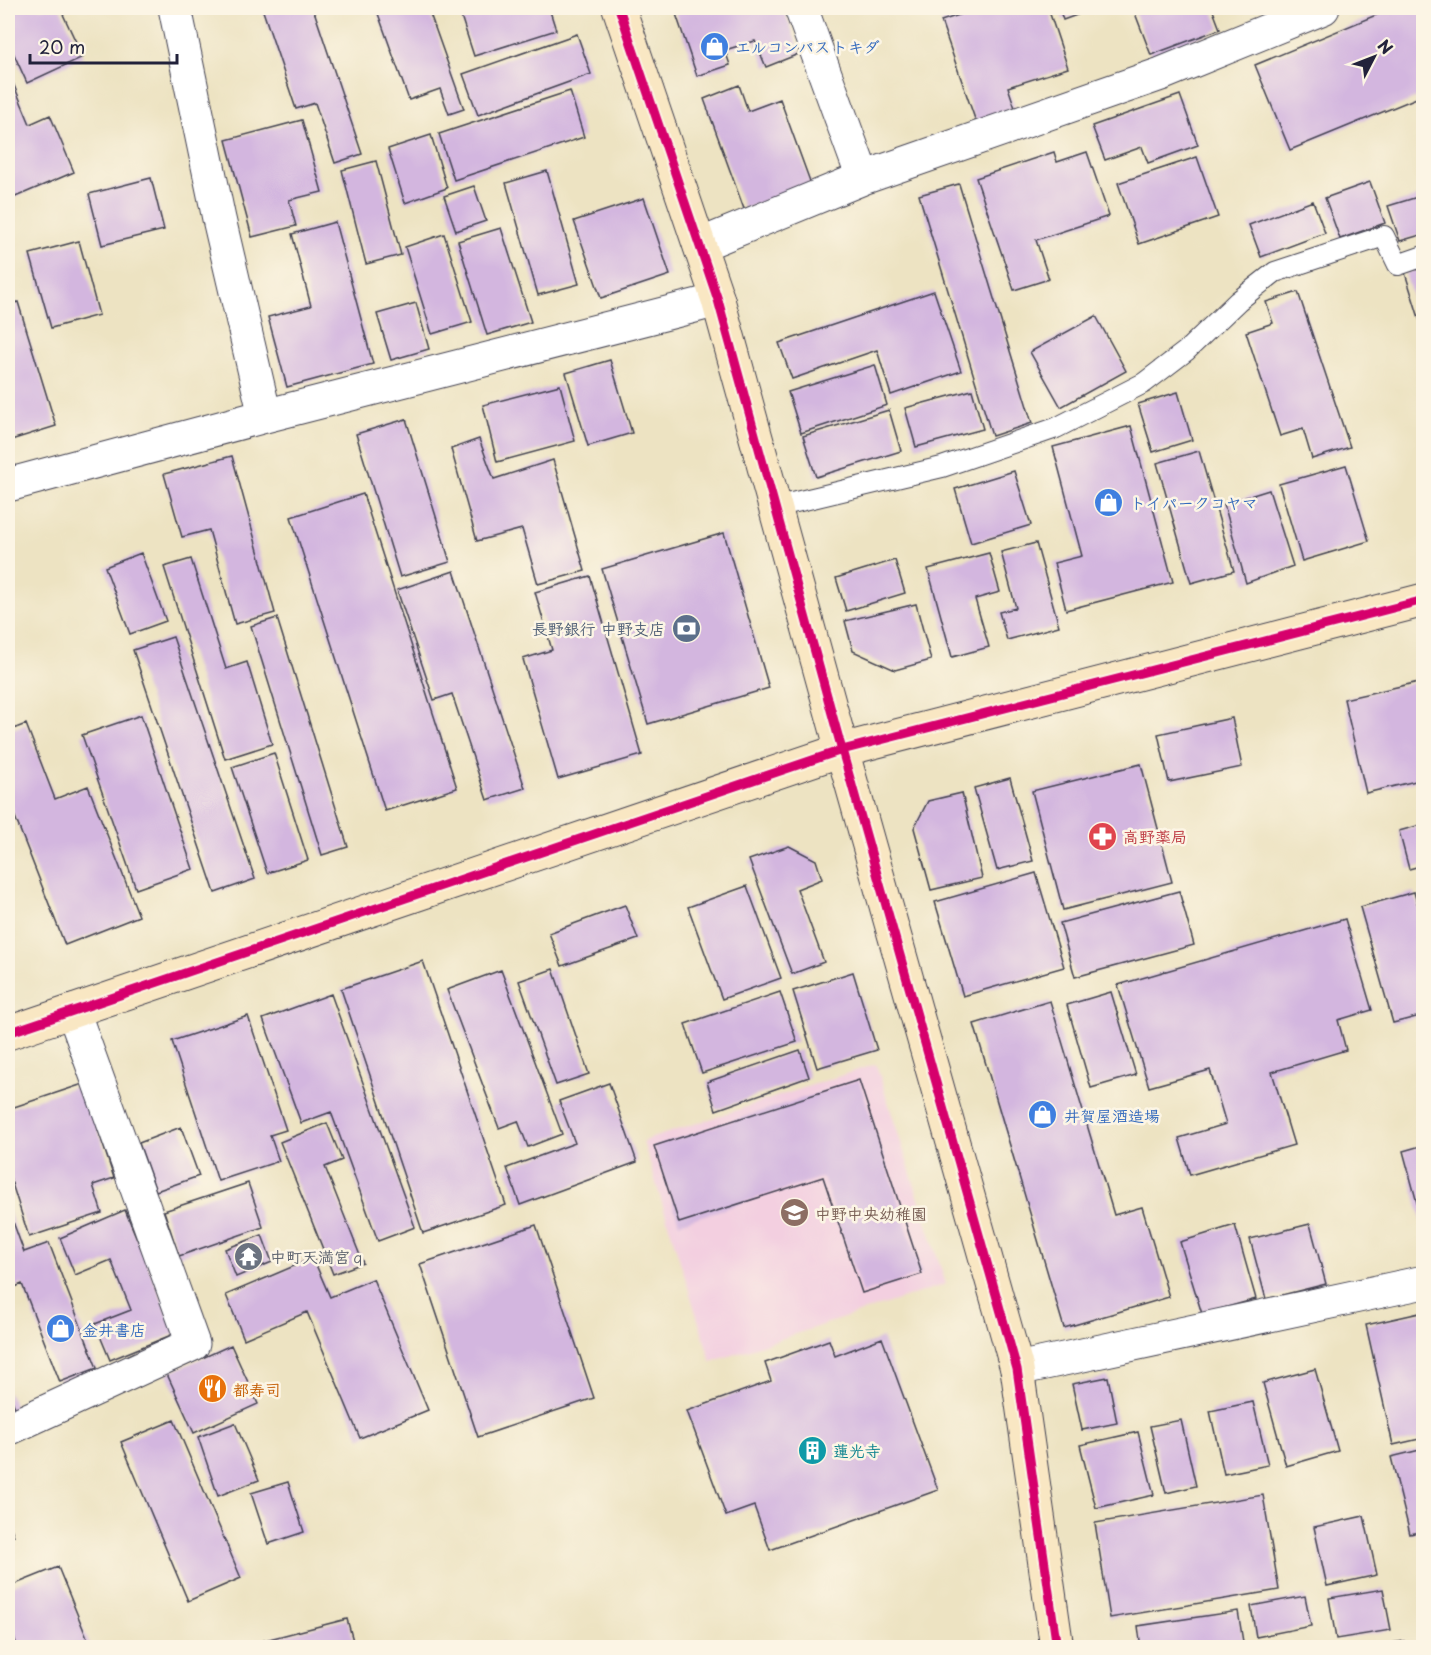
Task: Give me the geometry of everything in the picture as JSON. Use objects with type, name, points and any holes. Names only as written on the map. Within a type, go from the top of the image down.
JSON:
[{"type":"street","points":[[175,8],[219,219],[265,416]]},
{"type":"street","points":[[620,8],[718,300],[842,750],[1017,1368],[1057,1647]]},
{"type":"street","points":[[801,8],[863,178]]},
{"type":"street","points":[[700,245],[863,178],[1161,74],[1323,8]]},
{"type":"street","points":[[8,485],[265,416],[718,300]]},
{"type":"street","points":[[8,1033],[842,750],[1424,600]]},
{"type":"street","points":[[8,1429],[193,1344],[73,1011]]},
{"type":"street","points":[[1017,1368],[1424,1282]]},
{"type":"lane","points":[[775,507],[942,467],[1056,428],[1144,382],[1186,351],[1238,301],[1275,272],[1384,236],[1398,266],[1424,256]]},
{"type":"shaded area","name":"中野中央幼稚園","points":[[876,1064],[946,1284],[711,1362],[643,1141]]},
{"type":"building","points":[[8,8],[60,8],[83,57],[27,83],[8,41]]},
{"type":"building","points":[[262,8],[313,8],[362,154],[335,163],[315,103],[296,109]]},
{"type":"building","points":[[376,8],[428,8],[464,109],[449,114],[440,89],[409,100]]},
{"type":"building","points":[[487,8],[549,8],[556,30],[474,56],[461,16]]},
{"type":"building","name":"エルコンパストキダ","points":[[674,8],[783,8],[801,53],[766,67],[755,41],[725,50],[730,65],[697,76]]},
{"type":"building","points":[[980,8],[1048,8],[1068,68],[1008,87],[1015,108],[976,122],[941,21]]},
{"type":"building","points":[[1059,8],[1096,8],[1063,20]]},
{"type":"building","points":[[1133,8],[1212,8],[1220,29],[1151,55]]},
{"type":"building","points":[[1393,8],[1424,8],[1424,95],[1290,150],[1255,65]]},
{"type":"building","points":[[577,34],[591,74],[478,115],[463,74]]},
{"type":"building","points":[[8,71],[30,124],[50,115],[74,172],[13,198],[8,185]]},
{"type":"building","points":[[739,85],[748,111],[780,99],[811,184],[744,209],[704,99]]},
{"type":"building","points":[[570,91],[584,137],[454,180],[439,134]]},
{"type":"building","points":[[1180,95],[1198,145],[1148,163],[1142,147],[1105,160],[1092,126]]},
{"type":"building","points":[[302,120],[322,192],[289,200],[296,226],[252,237],[226,140]]},
{"type":"building","points":[[431,135],[447,188],[405,203],[388,149]]},
{"type":"building","points":[[1054,152],[1057,162],[1087,152],[1109,216],[1036,240],[1049,279],[1014,290],[976,178]]},
{"type":"building","points":[[1197,157],[1218,217],[1139,244],[1118,183]]},
{"type":"building","points":[[376,161],[401,255],[366,264],[342,170]]},
{"type":"building","points":[[547,171],[579,284],[538,295],[506,183]]},
{"type":"building","points":[[151,178],[164,230],[102,245],[89,194]]},
{"type":"building","points":[[1370,182],[1385,223],[1340,239],[1325,198]]},
{"type":"building","points":[[959,184],[1032,423],[992,436],[919,195]]},
{"type":"building","points":[[474,186],[486,221],[456,231],[444,196]]},
{"type":"building","points":[[1424,195],[1424,234],[1400,241],[1388,206]]},
{"type":"building","points":[[644,198],[670,275],[601,298],[574,221]]},
{"type":"building","points":[[1313,201],[1325,233],[1261,257],[1249,225]]},
{"type":"building","points":[[335,222],[373,364],[287,387],[268,317],[311,306],[292,234]]},
{"type":"building","points":[[501,228],[531,322],[487,335],[458,241]]},
{"type":"building","points":[[444,234],[472,322],[432,334],[405,247]]},
{"type":"building","points":[[79,241],[99,315],[51,328],[30,254]]},
{"type":"building","points":[[1424,267],[1424,331],[1423,331],[1405,273]]},
{"type":"building","points":[[934,291],[961,371],[891,395],[877,350],[792,379],[779,343]]},
{"type":"building","points":[[1298,292],[1350,447],[1312,459],[1303,429],[1280,436],[1246,332],[1273,323],[1266,302]]},
{"type":"building","points":[[18,302],[56,426],[8,441],[8,305]]},
{"type":"building","points":[[416,303],[429,349],[391,360],[377,314]]},
{"type":"building","points":[[1096,316],[1126,371],[1061,407],[1030,352]]},
{"type":"building","points":[[610,360],[632,433],[588,446],[566,373]]},
{"type":"building","points":[[875,365],[887,405],[801,433],[788,392]]},
{"type":"building","points":[[560,385],[575,441],[497,462],[483,405]]},
{"type":"building","points":[[972,390],[983,429],[916,447],[905,408]]},
{"type":"building","points":[[1178,392],[1192,440],[1153,452],[1138,404]]},
{"type":"building","points":[[889,410],[901,451],[816,477],[803,436]]},
{"type":"building","points":[[406,419],[450,562],[400,577],[356,434]]},
{"type":"building","name":"トイパークコヤマ","points":[[1131,426],[1173,582],[1066,610],[1054,563],[1082,556],[1053,447]]},
{"type":"building","points":[[479,439],[494,479],[553,460],[585,571],[538,584],[522,529],[477,541],[451,449]]},
{"type":"building","points":[[1199,451],[1234,571],[1191,583],[1157,463]]},
{"type":"building","points":[[232,456],[275,613],[235,624],[209,530],[182,537],[164,474]]},
{"type":"building","points":[[1346,465],[1369,541],[1302,561],[1279,484]]},
{"type":"building","points":[[1014,471],[1031,525],[971,543],[955,489]]},
{"type":"building","points":[[1269,490],[1293,566],[1246,583],[1224,504]]},
{"type":"building","points":[[363,494],[457,788],[385,811],[291,517]]},
{"type":"building","name":"長野銀行 中野支店","points":[[724,533],[769,688],[648,724],[602,569]]},
{"type":"building","points":[[1036,543],[1059,626],[1007,640],[999,612],[1016,608],[1001,552]]},
{"type":"building","points":[[141,553],[166,621],[130,634],[105,567]]},
{"type":"building","points":[[989,553],[1000,592],[975,599],[989,647],[952,657],[928,569]]},
{"type":"building","points":[[191,559],[226,669],[247,662],[272,744],[225,759],[164,567]]},
{"type":"building","points":[[895,560],[905,593],[846,611],[836,578]]},
{"type":"building","points":[[454,571],[525,788],[487,800],[452,694],[434,700],[397,590]]},
{"type":"building","points":[[590,576],[642,755],[558,779],[523,659],[552,650],[535,592]]},
{"type":"building","points":[[916,604],[931,660],[895,670],[853,651],[845,621]]},
{"type":"building","points":[[277,618],[348,847],[322,855],[251,626]]},
{"type":"building","points":[[173,637],[255,879],[215,893],[133,650]]},
{"type":"building","points":[[1423,681],[1424,779],[1366,793],[1344,699]]},
{"type":"building","points":[[141,715],[193,869],[136,889],[82,735]]},
{"type":"building","points":[[1232,718],[1242,767],[1169,782],[1158,734]]},
{"type":"building","points":[[26,724],[55,799],[88,786],[139,916],[65,945],[8,799],[8,731]]},
{"type":"building","points":[[274,753],[308,860],[267,873],[232,767]]},
{"type":"building","name":"高野薬局","points":[[1141,764],[1172,882],[1063,910],[1032,791]]},
{"type":"building","points":[[1010,778],[1033,861],[997,870],[974,788]]},
{"type":"building","points":[[962,793],[982,878],[931,890],[914,828],[928,801]]},
{"type":"building","points":[[1424,824],[1424,865],[1409,869],[1399,831]]},
{"type":"building","points":[[789,846],[816,860],[822,879],[797,889],[824,962],[792,974],[749,860]]},
{"type":"building","points":[[1036,873],[1064,967],[963,996],[935,902]]},
{"type":"building","points":[[747,886],[781,978],[722,999],[688,907]]},
{"type":"building","points":[[1179,891],[1194,945],[1075,977],[1060,923]]},
{"type":"building","points":[[1414,892],[1424,926],[1424,1015],[1393,1023],[1360,907]]},
{"type":"building","points":[[625,905],[638,939],[562,966],[549,933]]},
{"type":"building","points":[[1345,919],[1372,1010],[1338,1020],[1346,1050],[1272,1072],[1294,1145],[1190,1175],[1179,1138],[1226,1124],[1210,1070],[1149,1087],[1118,985]]},
{"type":"building","points":[[423,961],[506,1205],[423,1233],[341,989]]},
{"type":"building","points":[[553,969],[589,1074],[556,1085],[519,981]]},
{"type":"building","points":[[501,970],[562,1134],[528,1147],[518,1121],[499,1128],[447,990]]},
{"type":"building","points":[[853,972],[877,1050],[817,1068],[793,991]]},
{"type":"building","points":[[780,992],[797,1042],[702,1073],[685,1024]]},
{"type":"building","points":[[1111,992],[1136,1075],[1091,1088],[1067,1005]]},
{"type":"building","points":[[331,994],[415,1227],[378,1241],[331,1112],[301,1123],[263,1019]]},
{"type":"building","name":"井賀屋酒造場","points":[[1050,1001],[1114,1215],[1142,1207],[1169,1297],[1064,1328],[974,1024]]},
{"type":"building","points":[[248,1016],[286,1130],[270,1135],[279,1161],[218,1181],[172,1041]]},
{"type":"building","points":[[800,1050],[809,1077],[716,1110],[707,1082]]},
{"type":"building","points":[[859,1080],[922,1274],[862,1293],[823,1177],[679,1223],[654,1146]]},
{"type":"building","points":[[609,1083],[637,1162],[520,1205],[507,1168],[575,1143],[559,1101]]},
{"type":"building","points":[[83,1084],[114,1178],[93,1185],[102,1213],[29,1237],[8,1171],[8,1109]]},
{"type":"building","points":[[327,1123],[342,1160],[325,1167],[363,1263],[333,1274],[280,1142]]},
{"type":"building","points":[[181,1127],[199,1176],[156,1191],[139,1143]]},
{"type":"building","points":[[1424,1145],[1424,1225],[1423,1225],[1403,1151]]},
{"type":"building","points":[[248,1183],[263,1227],[179,1256],[164,1211]]},
{"type":"building","name":"金井書店","points":[[8,1208],[24,1252],[49,1243],[97,1368],[60,1382],[22,1284],[8,1290]]},
{"type":"building","points":[[125,1210],[176,1333],[110,1360],[95,1324],[131,1310],[111,1260],[75,1275],[60,1238]]},
{"type":"building","points":[[1310,1224],[1326,1284],[1266,1299],[1250,1239]]},
{"type":"building","points":[[536,1225],[594,1398],[478,1437],[420,1264]]},
{"type":"building","points":[[1235,1225],[1256,1299],[1202,1314],[1180,1242]]},
{"type":"building","name":"中町天満宮ｑ","points":[[262,1235],[272,1262],[236,1277],[225,1249]]},
{"type":"building","points":[[313,1258],[330,1297],[373,1279],[428,1410],[360,1438],[307,1312],[244,1339],[226,1295]]},
{"type":"building","points":[[1424,1312],[1424,1393],[1422,1393],[1424,1438],[1393,1445],[1366,1325]]},
{"type":"building","name":"蓮光寺","points":[[882,1338],[938,1490],[770,1550],[754,1506],[726,1516],[687,1411],[771,1381],[765,1363],[829,1340],[835,1356]]},
{"type":"building","name":"都寿司","points":[[231,1345],[258,1404],[194,1433],[167,1374]]},
{"type":"building","points":[[1315,1369],[1338,1451],[1286,1466],[1263,1383]]},
{"type":"building","points":[[1108,1377],[1117,1423],[1082,1430],[1072,1384]]},
{"type":"building","points":[[8,1391],[16,1410],[8,1414]]},
{"type":"building","points":[[1253,1402],[1268,1465],[1224,1474],[1210,1411]]},
{"type":"building","points":[[174,1420],[241,1578],[188,1601],[121,1442]]},
{"type":"building","points":[[1181,1420],[1196,1486],[1166,1493],[1150,1426]]},
{"type":"building","points":[[235,1423],[259,1480],[218,1496],[198,1437]]},
{"type":"building","points":[[1138,1432],[1154,1495],[1096,1508],[1080,1445]]},
{"type":"building","points":[[1424,1449],[1424,1531],[1410,1534],[1391,1457]]},
{"type":"building","points":[[288,1482],[304,1532],[268,1544],[251,1493]]},
{"type":"building","points":[[1263,1495],[1279,1590],[1110,1618],[1095,1523]]},
{"type":"building","points":[[1364,1516],[1377,1575],[1327,1586],[1314,1527]]},
{"type":"building","points":[[8,1520],[14,1536],[8,1538]]},
{"type":"building","points":[[58,1567],[91,1648],[18,1648],[12,1632],[8,1634],[8,1587]]},
{"type":"building","points":[[1383,1589],[1391,1630],[1336,1639],[1329,1598]]},
{"type":"building","points":[[1305,1596],[1311,1626],[1256,1637],[1251,1606]]},
{"type":"building","points":[[1238,1611],[1244,1648],[1141,1648],[1138,1626]]},
{"type":"building","points":[[347,1619],[355,1648],[238,1648],[238,1647]]},
{"type":"building","points":[[1404,1641],[1405,1648],[1372,1648],[1372,1646]]},
{"type":"building","points":[[503,1642],[505,1648],[486,1648],[486,1647]]},
{"type":"cycle path","points":[[619,8],[718,300],[1017,1369],[1057,1648]]},
{"type":"cycle path","points":[[8,1033],[842,750],[1424,600]]},
{"type":"place","name":"エルコンパストキダ","points":[[714,46]]},
{"type":"place","name":"トイパークコヤマ","points":[[1109,502]]},
{"type":"place","name":"長野銀行 中野支店","points":[[686,628]]},
{"type":"place","name":"高野薬局","points":[[1102,836]]},
{"type":"place","name":"井賀屋酒造場","points":[[1043,1115]]},
{"type":"place","name":"中野中央幼稚園","points":[[794,1213]]},
{"type":"place","name":"中町天満宮ｑ","points":[[249,1256]]},
{"type":"place","name":"金井書店","points":[[61,1329]]},
{"type":"place","name":"都寿司","points":[[212,1389]]},
{"type":"place","name":"蓮光寺","points":[[812,1450]]}]
